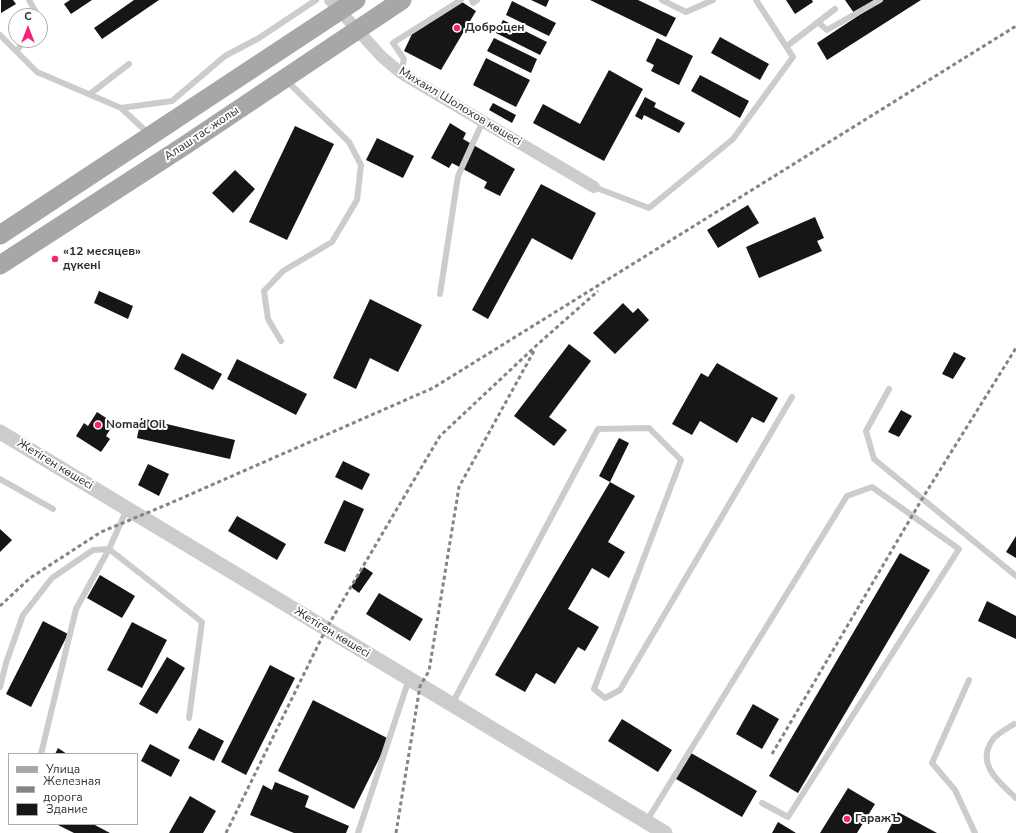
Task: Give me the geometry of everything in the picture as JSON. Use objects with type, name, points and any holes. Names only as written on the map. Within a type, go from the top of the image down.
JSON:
[{"type":"main road","name":"Алаш тас жолы","points":[[0,265],[177,150],[402,0]]},
{"type":"main road","points":[[0,236],[151,136],[342,3]]},
{"type":"street","name":"Михаил Шолохов көшесі","points":[[342,3],[358,30],[382,57],[401,73],[594,187]]},
{"type":"street","name":"Жетіген көшесі","points":[[0,432],[665,833]]},
{"type":"lane","points":[[121,108],[172,101],[225,56],[259,38],[316,0]]},
{"type":"lane","points":[[401,73],[404,59],[393,43],[461,0]]},
{"type":"lane","points":[[472,0],[473,3],[476,0]]},
{"type":"lane","points":[[662,0],[686,12],[713,0]]},
{"type":"lane","points":[[594,187],[649,208],[733,139],[794,57],[756,0]]},
{"type":"lane","points":[[818,22],[827,30],[880,0]]},
{"type":"lane","points":[[787,46],[835,9]]},
{"type":"lane","points":[[0,34],[37,72],[121,108],[151,136]]},
{"type":"lane","points":[[90,94],[129,64]]},
{"type":"lane","points":[[281,341],[268,319],[264,290],[283,271],[332,242],[356,200],[361,165],[349,142],[285,78]]},
{"type":"lane","points":[[440,294],[458,176],[483,121]]},
{"type":"lane","points":[[889,389],[866,431],[874,459],[1016,576]]},
{"type":"lane","points":[[452,705],[598,429],[649,428],[681,460],[594,689],[605,698],[620,690],[792,397]]},
{"type":"lane","points":[[0,479],[53,510]]},
{"type":"lane","points":[[646,822],[847,496],[872,487],[960,549],[788,817],[762,803]]},
{"type":"lane","points":[[41,753],[76,609],[108,549],[127,509]]},
{"type":"lane","points":[[0,687],[6,663],[23,615],[52,578],[93,550],[108,549],[202,622],[189,718]]},
{"type":"lane","points":[[358,833],[409,680]]},
{"type":"lane","points":[[969,680],[932,763],[955,790],[975,833]]},
{"type":"lane","points":[[1014,724],[994,738],[987,753],[988,767],[995,779],[1016,798]]},
{"type":"building","points":[[1,0],[13,0],[16,4],[1,13]]},
{"type":"building","points":[[70,0],[92,0],[71,14],[64,4]]},
{"type":"building","points":[[134,0],[159,0],[102,39],[94,28]]},
{"type":"building","points":[[531,0],[549,0],[546,7]]},
{"type":"building","points":[[590,0],[638,0],[676,18],[666,37]]},
{"type":"building","points":[[786,0],[812,0],[813,2],[795,14]]},
{"type":"building","points":[[845,0],[874,0],[854,13]]},
{"type":"building","points":[[882,0],[921,0],[827,60],[817,43]]},
{"type":"building","points":[[512,1],[556,23],[549,36],[506,15]]},
{"type":"building","points":[[462,2],[476,11],[441,70],[404,51],[412,34]]},
{"type":"building","points":[[503,20],[547,42],[540,55],[496,33]]},
{"type":"building","points":[[720,37],[769,64],[760,80],[711,53]]},
{"type":"building","points":[[494,38],[537,59],[531,73],[487,51]]},
{"type":"building","points":[[657,38],[693,56],[679,85],[651,71],[654,65],[646,61]]},
{"type":"building","points":[[486,58],[530,80],[516,107],[473,85]]},
{"type":"building","points":[[609,70],[643,89],[604,161],[533,123],[543,104],[580,124]]},
{"type":"building","points":[[700,75],[749,101],[740,118],[691,91]]},
{"type":"building","points":[[645,97],[656,103],[654,107],[685,123],[679,133],[644,115],[642,120],[635,116]]},
{"type":"building","points":[[493,103],[516,115],[512,123],[489,110]]},
{"type":"building","points":[[450,123],[466,133],[463,139],[515,169],[500,196],[484,188],[487,182],[452,163],[449,168],[431,158]]},
{"type":"building","points":[[295,126],[334,144],[287,240],[249,222]]},
{"type":"building","points":[[377,138],[414,156],[403,178],[366,160]]},
{"type":"building","points":[[235,170],[255,189],[233,213],[212,193]]},
{"type":"building","points":[[541,184],[596,213],[572,260],[532,238],[488,319],[472,310]]},
{"type":"building","points":[[748,205],[759,223],[718,248],[707,230]]},
{"type":"building","points":[[815,217],[824,238],[817,241],[822,251],[759,278],[746,247]]},
{"type":"building","points":[[99,291],[133,306],[128,319],[94,303]]},
{"type":"building","points":[[370,299],[422,325],[398,372],[370,358],[356,389],[333,378]]},
{"type":"building","points":[[623,303],[633,313],[638,308],[649,320],[615,354],[593,333]]},
{"type":"building","points":[[569,344],[591,361],[549,417],[567,430],[554,446],[514,416]]},
{"type":"building","points":[[954,352],[966,358],[953,379],[942,374]]},
{"type":"building","points":[[182,353],[222,374],[213,390],[174,369]]},
{"type":"building","points":[[237,359],[307,394],[296,415],[227,379]]},
{"type":"building","points":[[717,363],[778,398],[764,423],[752,417],[737,443],[700,421],[692,435],[672,424],[701,373],[708,377]]},
{"type":"building","points":[[901,410],[912,416],[899,437],[888,432]]},
{"type":"building","points":[[97,412],[114,423],[106,436],[110,439],[101,452],[76,436],[84,423],[88,426]]},
{"type":"building","points":[[141,418],[235,440],[230,459],[137,438]]},
{"type":"building","points":[[619,438],[629,443],[610,482],[599,476]]},
{"type":"building","points":[[343,461],[370,474],[362,490],[335,477]]},
{"type":"building","points":[[148,464],[169,474],[159,496],[138,485]]},
{"type":"building","points":[[610,482],[635,496],[608,542],[625,552],[609,578],[592,568],[568,609],[599,627],[585,651],[578,647],[555,684],[536,673],[525,692],[495,675]]},
{"type":"building","points":[[344,500],[364,509],[345,552],[324,543]]},
{"type":"building","points":[[237,516],[286,544],[277,560],[228,531]]},
{"type":"building","points":[[0,529],[12,540],[0,552]]},
{"type":"building","points":[[1016,536],[1016,558],[1006,552]]},
{"type":"building","points":[[900,553],[930,570],[798,793],[769,776]]},
{"type":"building","points":[[364,567],[373,573],[359,593],[351,587]]},
{"type":"building","points":[[100,575],[135,596],[122,618],[87,598]]},
{"type":"building","points":[[379,593],[423,619],[410,641],[366,614]]},
{"type":"building","points":[[987,601],[1016,616],[1016,639],[978,621]]},
{"type":"building","points":[[43,621],[68,634],[31,707],[6,694]]},
{"type":"building","points":[[132,622],[167,640],[142,688],[107,670]]},
{"type":"building","points":[[167,657],[185,668],[157,714],[139,704]]},
{"type":"building","points":[[270,665],[295,678],[246,775],[221,762]]},
{"type":"building","points":[[313,700],[389,739],[354,809],[278,771]]},
{"type":"building","points":[[753,704],[779,719],[762,749],[736,734]]},
{"type":"building","points":[[622,719],[672,750],[658,772],[608,741]]},
{"type":"building","points":[[199,728],[224,741],[214,761],[188,748]]},
{"type":"building","points":[[150,744],[180,760],[171,777],[141,761]]},
{"type":"building","points":[[58,748],[66,753],[56,753]]},
{"type":"building","points":[[691,753],[757,791],[742,817],[676,779]]},
{"type":"building","points":[[275,782],[309,796],[305,807],[349,826],[346,833],[294,833],[250,815],[263,785],[272,790]]},
{"type":"building","name":"ГаражЪ","points":[[848,788],[875,804],[857,833],[820,833]]},
{"type":"building","points":[[190,796],[216,811],[203,833],[169,833]]},
{"type":"building","points":[[898,812],[937,833],[887,833]]},
{"type":"building","points":[[778,822],[796,833],[772,833]]},
{"type":"building","points":[[58,825],[95,825],[110,833],[74,833]]},
{"type":"railway","points":[[0,606],[30,578],[101,532],[433,388],[1016,26]]},
{"type":"railway","points":[[226,833],[326,629],[440,436],[538,344],[598,291]]},
{"type":"railway","points":[[772,754],[922,499],[1016,348]]},
{"type":"railway","points":[[396,833],[420,686],[429,671],[459,487],[534,351]]},
{"type":"place","name":"Доброцен","points":[[457,28]]},
{"type":"place","name":"«12 месяцев» дүкені","points":[[55,259]]},
{"type":"place","name":"Nomad Oil","points":[[98,425]]},
{"type":"place","name":"ГаражЪ","points":[[847,819]]}]
